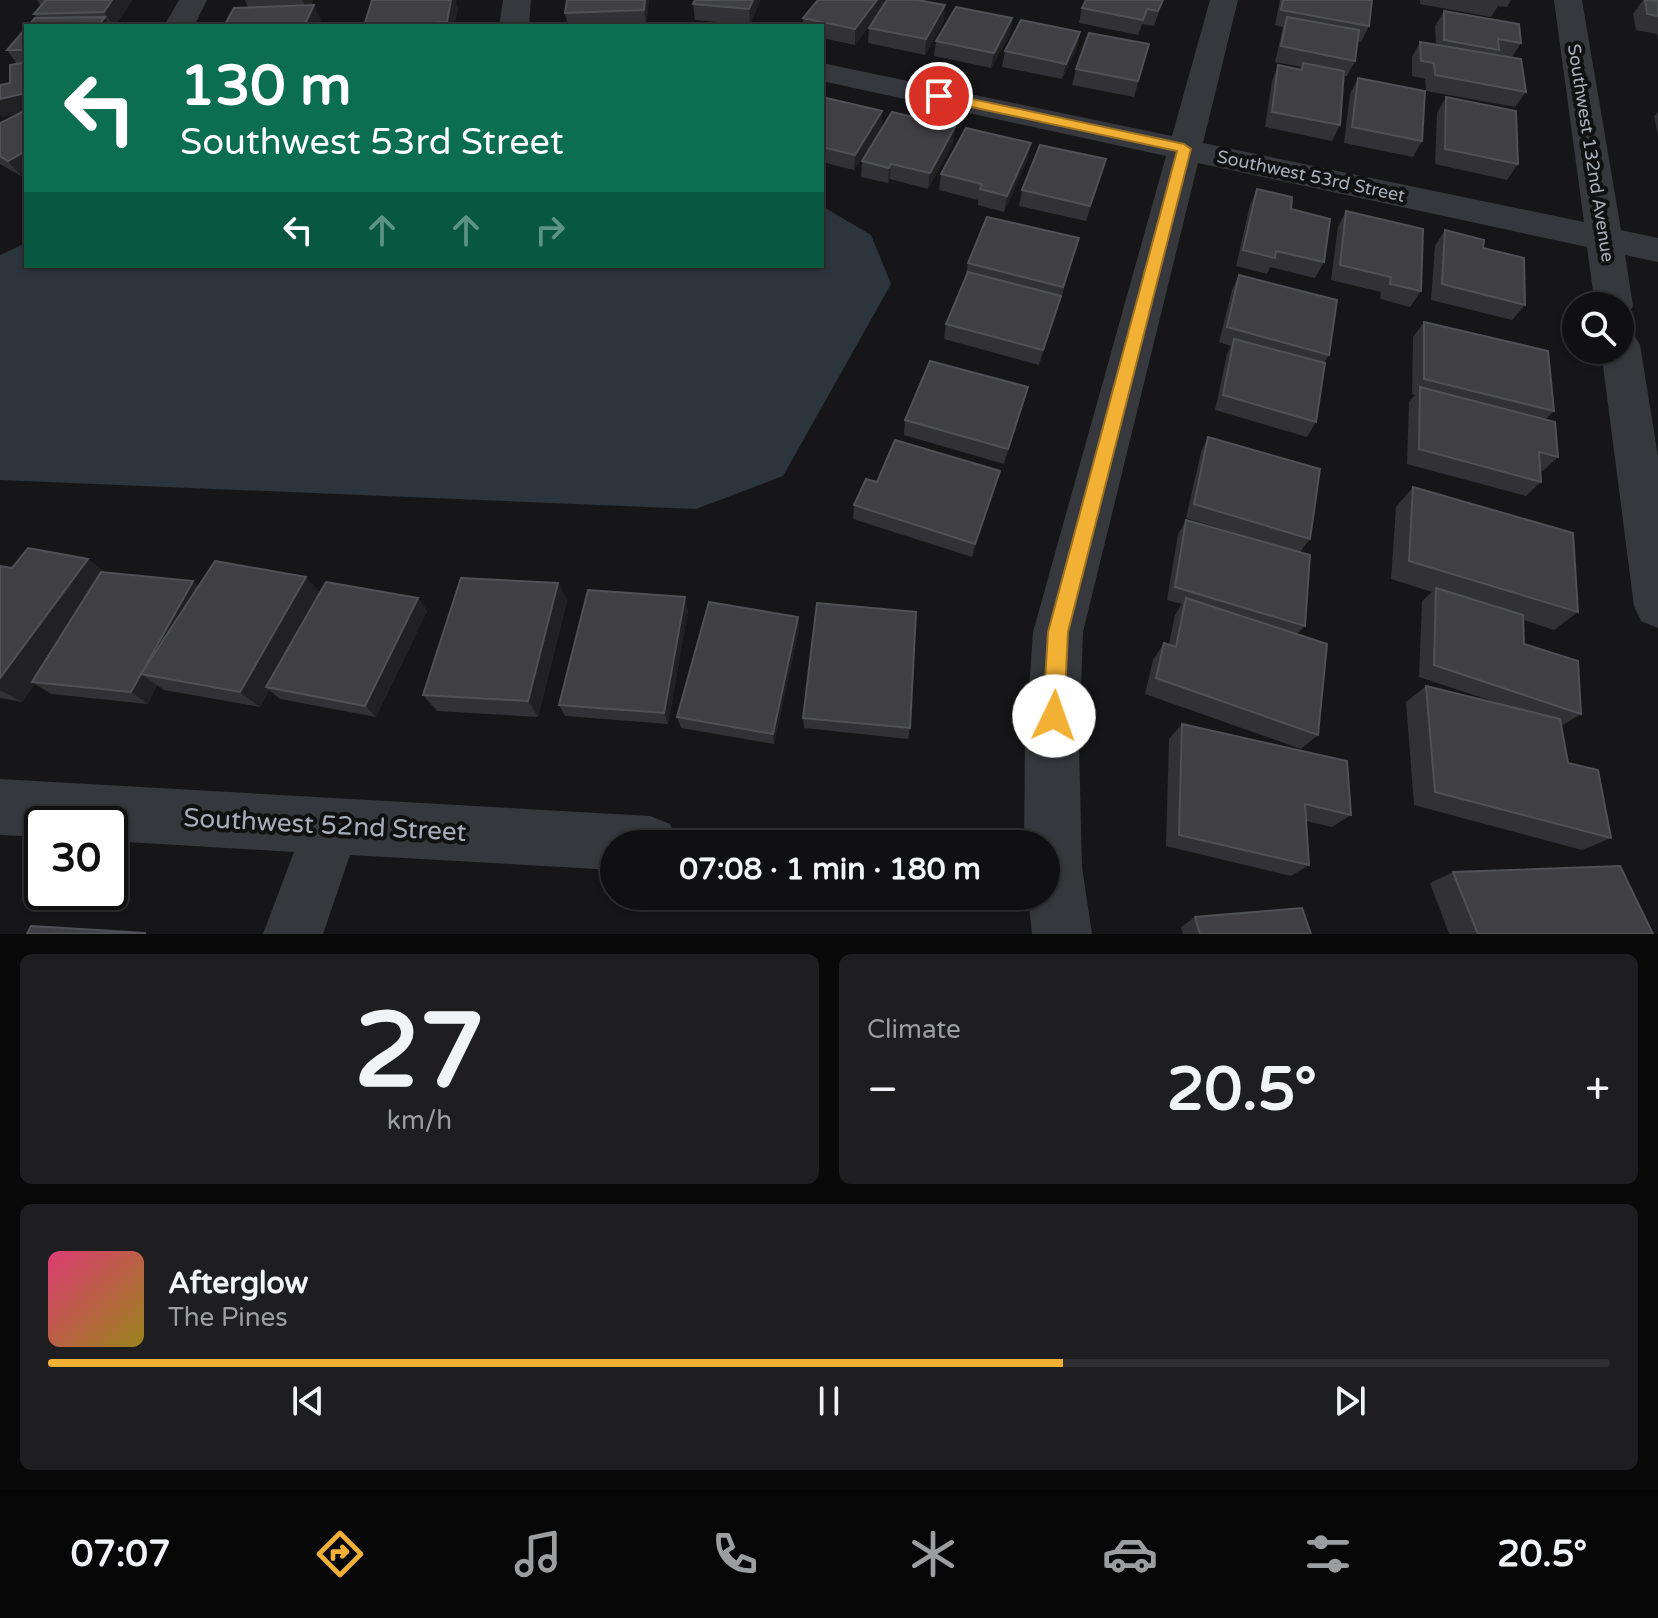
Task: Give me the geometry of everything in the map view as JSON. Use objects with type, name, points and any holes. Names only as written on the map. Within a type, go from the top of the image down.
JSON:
[{"type":"street","points":[[180,24],[193,0]]},
{"type":"street","points":[[514,24],[517,0]]},
{"type":"street","points":[[1050,830],[1058,632],[1224,0]]},
{"type":"street","name":"Southwest 132nd Avenue","points":[[1568,0],[1612,292]]},
{"type":"street","name":"Southwest 53rd Street","points":[[824,72],[1658,250]]},
{"type":"street","points":[[1623,364],[1658,606]]},
{"type":"street","name":"Southwest 52nd Street","points":[[0,807],[600,841]]},
{"type":"street","points":[[293,934],[332,825]]},
{"type":"street","points":[[1057,910],[1062,934]]},
{"type":"shaded area","points":[[824,207],[871,235],[891,284],[783,476],[696,509],[0,480],[0,255],[24,244],[24,268],[824,268]]},
{"type":"building","points":[[46,0],[112,0],[104,12],[34,14]]},
{"type":"building","points":[[372,0],[451,0],[447,22],[365,24]]},
{"type":"building","points":[[567,0],[645,0],[644,10],[565,13]]},
{"type":"building","points":[[695,0],[753,0],[749,9],[693,4]]},
{"type":"building","points":[[818,0],[877,0],[855,29],[803,18]]},
{"type":"building","points":[[887,0],[917,0],[945,5],[926,39],[869,28]]},
{"type":"building","points":[[1086,0],[1163,0],[1158,11],[1147,9],[1143,20],[1082,8]]},
{"type":"building","points":[[1283,0],[1372,0],[1369,26],[1281,10]]},
{"type":"building","points":[[1645,0],[1658,1],[1658,16],[1647,14]]},
{"type":"building","points":[[314,5],[305,24],[225,24],[234,8]]},
{"type":"building","points":[[956,7],[1012,18],[994,53],[936,41]]},
{"type":"building","points":[[1444,11],[1519,24],[1521,43],[1498,39],[1499,50],[1444,40]]},
{"type":"building","points":[[105,17],[100,24],[30,24],[35,18]]},
{"type":"building","points":[[1287,17],[1359,30],[1355,61],[1281,46]]},
{"type":"building","points":[[1021,20],[1080,32],[1066,64],[1005,51]]},
{"type":"building","points":[[24,30],[24,50],[7,50]]},
{"type":"building","points":[[1089,33],[1149,44],[1138,81],[1076,69]]},
{"type":"building","points":[[1420,42],[1521,59],[1526,92],[1435,75],[1434,63],[1421,61]]},
{"type":"building","points":[[24,62],[24,93],[0,99],[0,85],[10,83],[10,65]]},
{"type":"building","points":[[1303,63],[1344,71],[1340,125],[1272,112],[1278,65],[1302,70]]},
{"type":"building","points":[[1358,78],[1425,91],[1422,141],[1352,127]]},
{"type":"building","points":[[824,97],[882,111],[855,155],[824,147]]},
{"type":"building","points":[[1446,97],[1516,111],[1518,164],[1445,149]]},
{"type":"building","points":[[24,111],[24,152],[8,161],[0,156],[0,123]]},
{"type":"building","points":[[892,112],[955,127],[930,173],[862,161]]},
{"type":"building","points":[[966,128],[1031,143],[1007,196],[980,189],[982,184],[941,174]]},
{"type":"building","points":[[1040,145],[1106,159],[1090,206],[1022,190]]},
{"type":"building","points":[[1257,189],[1292,197],[1291,209],[1330,219],[1324,262],[1276,251],[1275,258],[1243,250]]},
{"type":"building","points":[[1346,211],[1423,229],[1421,291],[1390,284],[1391,277],[1340,265]]},
{"type":"building","points":[[987,217],[1079,238],[1063,287],[968,263]]},
{"type":"building","points":[[1445,230],[1484,240],[1483,248],[1524,258],[1525,305],[1442,284]]},
{"type":"building","points":[[968,272],[1061,296],[1043,350],[946,324]]},
{"type":"building","points":[[1239,275],[1337,300],[1329,355],[1227,327]]},
{"type":"building","points":[[1424,322],[1548,351],[1554,411],[1424,379]]},
{"type":"building","points":[[1234,339],[1325,363],[1316,422],[1223,395]]},
{"type":"building","points":[[930,361],[1028,387],[1008,449],[905,420]]},
{"type":"building","points":[[1420,387],[1555,422],[1558,457],[1539,452],[1541,482],[1419,449]]},
{"type":"building","points":[[1208,437],[1320,469],[1310,539],[1194,504]]},
{"type":"building","points":[[895,440],[1000,471],[975,544],[854,505],[866,479],[877,482]]},
{"type":"building","points":[[1413,487],[1573,533],[1578,612],[1409,561]]},
{"type":"building","points":[[1186,520],[1310,555],[1305,626],[1175,587]]},
{"type":"building","points":[[28,548],[88,559],[0,678],[0,566],[12,568]]},
{"type":"building","points":[[215,561],[306,577],[240,692],[141,674]]},
{"type":"building","points":[[101,572],[193,581],[131,692],[32,682]]},
{"type":"building","points":[[461,578],[558,583],[528,701],[423,695]]},
{"type":"building","points":[[326,582],[418,598],[365,706],[266,687]]},
{"type":"building","points":[[1436,588],[1523,615],[1524,644],[1578,661],[1581,714],[1434,665]]},
{"type":"building","points":[[588,590],[685,597],[664,713],[559,705]]},
{"type":"building","points":[[1186,598],[1327,644],[1318,735],[1156,678],[1164,643],[1176,647]]},
{"type":"building","points":[[709,602],[798,617],[773,734],[677,717]]},
{"type":"building","points":[[817,603],[916,612],[910,728],[803,718]]},
{"type":"building","points":[[1426,686],[1560,719],[1568,763],[1598,770],[1611,838],[1435,792]]},
{"type":"building","points":[[1182,724],[1347,761],[1351,815],[1305,804],[1309,865],[1179,835]]},
{"type":"building","points":[[1620,866],[1653,934],[1478,934],[1453,872]]},
{"type":"building","points":[[1302,908],[1311,934],[1200,934],[1195,917]]},
{"type":"building","points":[[31,926],[146,933],[27,934]]},
{"type":"route","points":[[939,96],[1184,149],[1058,632],[1054,716]]}]
